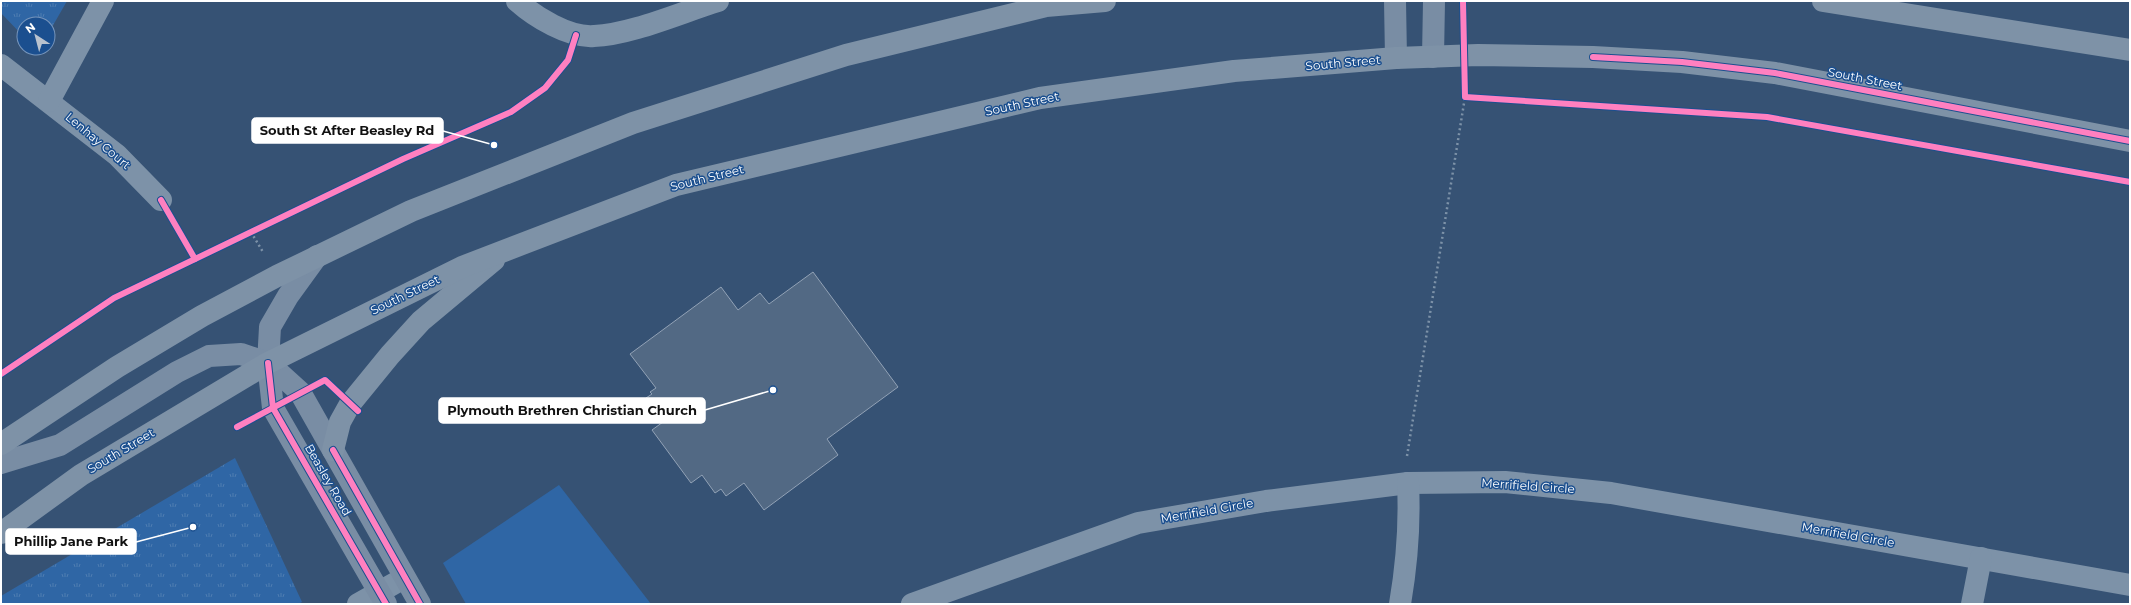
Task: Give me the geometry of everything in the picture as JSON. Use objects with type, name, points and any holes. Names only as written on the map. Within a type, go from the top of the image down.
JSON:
[{"type":"highway","points":[[1,444],[117,367],[202,316],[317,256],[411,211],[633,122],[846,55],[1046,6],[1105,1]]},
{"type":"highway","points":[[1823,1],[2130,50]]},
{"type":"highway","name":"South Street","points":[[1,533],[81,475],[268,363],[462,267],[676,185],[1040,98],[1234,72],[1396,58],[1464,56],[1593,57],[1682,62],[1775,73],[2130,141]]},
{"type":"highway","points":[[333,450],[340,422],[350,404],[390,355],[421,321],[508,249]]},
{"type":"main road","points":[[1395,1],[1396,58]]},
{"type":"main road","points":[[1433,57],[1434,1]]},
{"type":"main road","name":"Beasley Road","points":[[317,256],[288,296],[270,327],[268,363],[273,408],[382,598]]},
{"type":"main road","name":"Beasley Road","points":[[1,463],[60,444],[177,372],[209,356],[241,354],[268,363],[300,392],[420,604]]},
{"type":"street","points":[[49,101],[103,1]]},
{"type":"street","points":[[517,1],[527,10],[548,22],[576,34],[593,37],[619,33],[718,1]]},
{"type":"street","name":"Lenhay Court","points":[[1,64],[117,155],[161,200]]},
{"type":"street","points":[[1400,604],[1407,566],[1409,514],[1408,482]]},
{"type":"street","name":"Merrifield Circle","points":[[912,604],[1138,523],[1266,501],[1408,482],[1505,482],[1611,493],[2130,586]]},
{"type":"street","points":[[1972,604],[1980,558]]},
{"type":"street","points":[[358,604],[382,598],[404,578]]},
{"type":"path","points":[[1408,482],[1407,452],[1465,97],[1464,56]]},
{"type":"path","points":[[244,236],[258,229]]},
{"type":"green space","points":[[1,1],[67,1],[56,20],[56,16],[16,16],[16,29],[1,13]]},
{"type":"green space","points":[[235,458],[302,602],[298,604],[1,604],[1,596]]},
{"type":"green space","points":[[559,485],[651,604],[466,604],[443,563]]},
{"type":"building","points":[[813,272],[898,387],[827,439],[838,455],[764,510],[744,483],[726,496],[721,489],[715,493],[702,475],[691,483],[652,430],[663,422],[646,398],[652,394],[650,392],[656,388],[630,354],[721,287],[738,310],[760,293],[769,304]]},
{"type":"cycle path","points":[[1463,1],[1465,97],[1767,117],[2130,182]]},
{"type":"cycle path","points":[[1,374],[114,298],[403,159],[511,112],[545,88],[568,60],[576,35]]},
{"type":"cycle path","points":[[1593,57],[1682,62],[1775,73],[2130,141]]},
{"type":"cycle path","points":[[161,200],[195,259]]},
{"type":"cycle path","points":[[268,363],[273,408],[386,604]]},
{"type":"cycle path","points":[[237,427],[325,380],[358,411]]},
{"type":"cycle path","points":[[333,450],[420,604]]},
{"type":"place","name":"South St After Beasley Rd","points":[[494,145]]},
{"type":"place","name":"Plymouth Brethren Christian Church","points":[[773,390]]},
{"type":"place","name":"Phillip Jane Park","points":[[193,527]]}]
